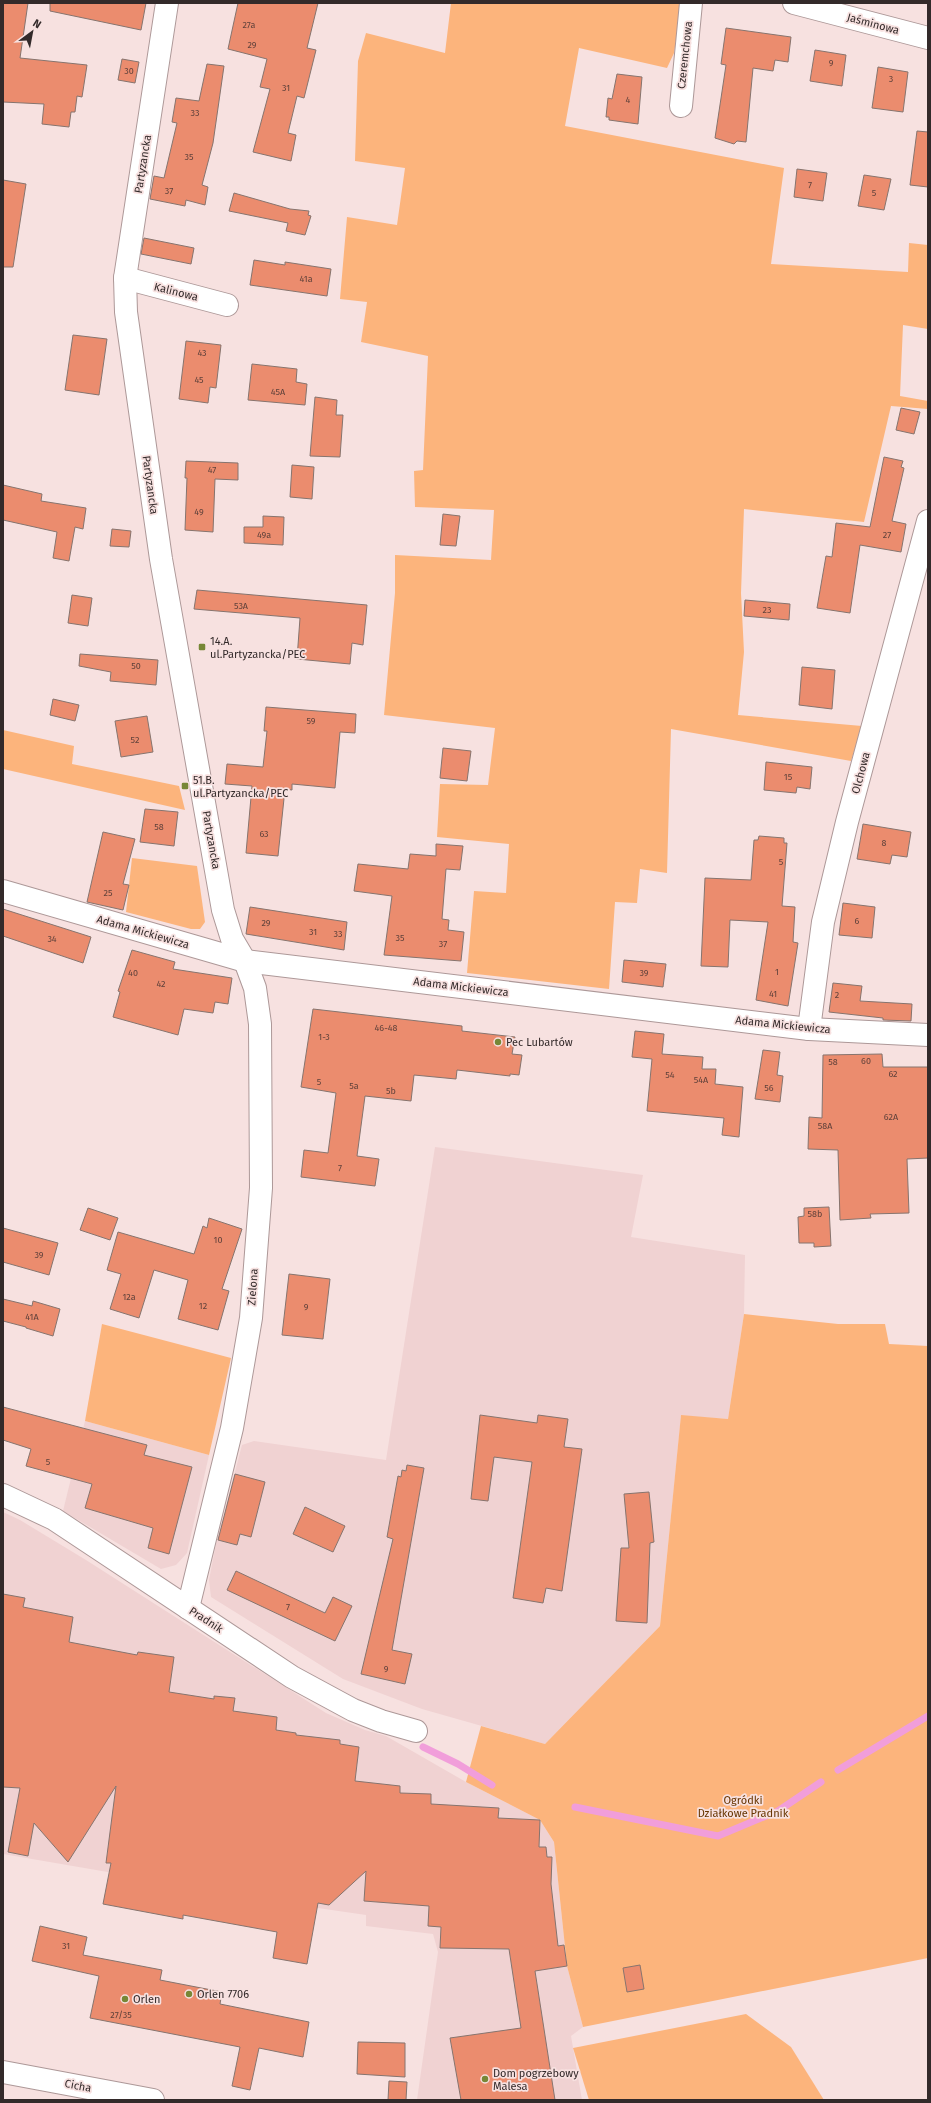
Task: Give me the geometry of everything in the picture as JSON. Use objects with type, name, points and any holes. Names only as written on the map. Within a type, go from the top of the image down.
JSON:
[{"type":"street","name":"Partyzancka","points":[[167,3],[125,278],[126,312],[161,559],[223,910],[232,939],[245,961]]},
{"type":"street","name":"Czeremchowa","points":[[680,106],[691,3]]},
{"type":"street","name":"Jaśminowa","points":[[794,3],[928,38]]},
{"type":"street","name":"Kalinowa","points":[[125,278],[227,305]]},
{"type":"street","name":"Olchowa","points":[[809,1029],[823,922],[847,822],[928,521]]},
{"type":"street","name":"Adama Mickiewicza","points":[[3,891],[245,961],[809,1029],[928,1035]]},
{"type":"street","name":"Zielona","points":[[188,1608],[232,1428],[251,1318],[261,1188],[260,1024],[255,988],[245,961]]},
{"type":"street","name":"Pradnik","points":[[3,1495],[54,1519],[292,1677],[347,1706],[381,1721],[416,1731]]},
{"type":"street","name":"Cicha","points":[[3,2072],[154,2100]]},
{"type":"shaded area","points":[[435,1147],[643,1175],[631,1237],[745,1255],[744,1314],[728,1419],[681,1416],[660,1626],[545,1744],[422,1709],[343,1679],[211,1597],[209,1580],[216,1544],[242,1445],[254,1441],[386,1460]]},
{"type":"shaded area","points":[[85,1421],[209,1455],[187,1553],[176,1565],[161,1569],[63,1511]]},
{"type":"shaded area","points":[[3,1512],[20,1520],[86,1560],[326,1713],[365,1730],[386,1736],[466,1782],[540,1820],[554,1842],[567,1966],[583,2027],[571,2036],[582,2100],[417,2100],[438,1952],[433,1934],[366,1926],[366,1915],[311,1907],[3,1854]]},
{"type":"green space","points":[[451,3],[682,3],[674,53],[667,68],[579,48],[565,126],[784,168],[771,264],[908,272],[909,243],[928,245],[928,329],[903,325],[900,396],[928,401],[928,409],[891,406],[864,522],[744,509],[741,593],[744,652],[738,715],[862,726],[851,761],[671,729],[667,873],[640,869],[637,903],[615,902],[609,989],[467,973],[474,891],[506,893],[509,844],[437,837],[440,784],[488,785],[495,728],[384,715],[395,593],[395,555],[491,560],[494,510],[415,507],[414,471],[423,470],[428,356],[361,342],[367,302],[340,299],[347,217],[397,225],[405,168],[355,161],[358,61],[366,33],[445,53]]},
{"type":"green space","points":[[3,730],[74,746],[72,764],[179,786],[185,810],[3,769]]},
{"type":"green space","points":[[132,858],[197,866],[205,922],[200,929],[191,929],[126,912]]},
{"type":"green space","name":"Ogródki Działkowe Pradnik","points":[[744,1314],[838,1324],[885,1324],[889,1344],[928,1346],[928,1958],[583,2027],[567,1966],[554,1842],[540,1820],[466,1782],[481,1726],[545,1744],[660,1626],[681,1415],[728,1419]]},
{"type":"green space","points":[[102,1324],[231,1358],[209,1455],[85,1421]]},
{"type":"green space","points":[[746,2014],[791,2047],[824,2100],[589,2100],[573,2048]]},
{"type":"building","points":[[3,3],[28,3],[20,58],[87,65],[82,97],[77,96],[75,112],[71,112],[69,127],[42,124],[44,104],[3,102]]},
{"type":"building","points":[[50,3],[146,3],[141,30],[50,11]]},
{"type":"building","points":[[238,3],[318,3],[307,48],[316,50],[304,98],[297,96],[288,133],[296,135],[291,161],[253,152],[270,89],[260,87],[267,59],[228,49]]},
{"type":"building","points":[[726,28],[791,37],[788,62],[775,60],[773,71],[753,68],[746,142],[737,141],[734,144],[715,138],[726,65],[721,64]]},
{"type":"building","points":[[815,50],[846,55],[842,86],[810,81]]},
{"type":"building","points":[[122,59],[139,62],[135,83],[118,80]]},
{"type":"building","points":[[207,64],[224,66],[213,143],[202,185],[208,187],[205,205],[186,200],[185,206],[150,199],[154,176],[164,178],[177,123],[172,122],[176,98],[199,101]]},
{"type":"building","points":[[878,67],[908,72],[903,112],[872,108]]},
{"type":"building","points":[[617,74],[642,77],[638,124],[609,120],[609,117],[606,117],[608,98],[612,99]]},
{"type":"building","points":[[917,131],[928,132],[928,187],[910,185]]},
{"type":"building","points":[[797,169],[827,173],[823,201],[794,197]]},
{"type":"building","points":[[864,175],[891,179],[884,210],[858,206]]},
{"type":"building","points":[[3,180],[26,184],[13,267],[3,267]]},
{"type":"building","points":[[234,193],[290,209],[309,211],[308,215],[311,216],[305,235],[286,231],[288,223],[229,211]]},
{"type":"building","points":[[144,238],[194,248],[191,264],[141,254]]},
{"type":"building","points":[[254,260],[285,265],[285,262],[331,269],[327,296],[250,285]]},
{"type":"building","points":[[73,335],[107,339],[99,395],[65,390]]},
{"type":"building","points":[[186,341],[221,345],[216,388],[210,387],[208,403],[179,399]]},
{"type":"building","points":[[252,364],[297,369],[296,382],[307,384],[305,405],[248,400]]},
{"type":"building","points":[[315,397],[337,400],[336,415],[343,415],[340,457],[310,456]]},
{"type":"building","points":[[901,408],[920,412],[914,434],[896,430]]},
{"type":"building","points":[[884,457],[903,461],[901,467],[904,468],[892,521],[906,524],[901,552],[860,545],[850,613],[817,608],[826,556],[832,557],[836,523],[870,527]]},
{"type":"building","points":[[186,461],[238,463],[238,480],[215,479],[213,532],[185,530],[187,478],[185,478]]},
{"type":"building","points":[[292,465],[314,467],[312,499],[290,497]]},
{"type":"building","points":[[3,485],[42,494],[41,501],[86,508],[83,529],[75,527],[69,561],[53,558],[57,532],[3,520]]},
{"type":"building","points":[[443,514],[460,516],[456,546],[440,545]]},
{"type":"building","points":[[263,516],[284,517],[283,545],[244,543],[244,527],[263,527]]},
{"type":"building","points":[[112,529],[131,531],[129,547],[110,546]]},
{"type":"building","points":[[197,590],[367,605],[363,645],[352,643],[350,664],[297,659],[300,618],[194,609]]},
{"type":"building","points":[[72,595],[92,598],[88,626],[68,623]]},
{"type":"building","points":[[745,600],[790,604],[789,620],[744,616]]},
{"type":"building","points":[[80,654],[158,660],[156,685],[110,681],[111,672],[79,666]]},
{"type":"building","points":[[802,667],[835,670],[832,709],[799,705]]},
{"type":"building","points":[[53,699],[79,705],[75,721],[50,715]]},
{"type":"building","points":[[266,707],[356,714],[355,733],[340,732],[335,788],[292,784],[292,790],[285,789],[278,856],[246,853],[252,786],[225,784],[227,764],[263,767],[267,731],[264,731]]},
{"type":"building","points":[[147,716],[153,752],[121,757],[115,721]]},
{"type":"building","points":[[443,748],[471,751],[467,781],[440,778]]},
{"type":"building","points":[[766,762],[812,767],[810,789],[797,787],[796,793],[764,790]]},
{"type":"building","points":[[145,809],[178,812],[174,846],[140,842]]},
{"type":"building","points":[[863,824],[911,832],[907,857],[892,855],[890,864],[857,859]]},
{"type":"building","points":[[103,832],[135,839],[123,884],[129,885],[123,910],[87,902]]},
{"type":"building","points":[[759,836],[784,838],[784,843],[787,843],[782,906],[795,907],[793,942],[798,943],[788,1006],[756,1000],[768,922],[730,920],[728,967],[701,966],[705,878],[751,880],[754,840],[758,840]]},
{"type":"building","points":[[436,844],[463,846],[460,870],[446,869],[442,919],[449,920],[448,930],[464,932],[461,961],[384,955],[392,896],[354,891],[358,864],[408,869],[410,854],[436,856]]},
{"type":"building","points":[[843,903],[875,907],[872,938],[839,935]]},
{"type":"building","points":[[250,907],[347,922],[344,950],[246,934]]},
{"type":"building","points":[[3,909],[91,937],[83,963],[3,936]]},
{"type":"building","points":[[132,950],[175,962],[173,969],[232,978],[228,1004],[215,1002],[213,1013],[184,1009],[178,1035],[113,1017],[120,992],[118,991]]},
{"type":"building","points":[[624,960],[666,964],[663,987],[622,982]]},
{"type":"building","points":[[833,983],[862,986],[860,1001],[912,1004],[911,1021],[883,1020],[883,1018],[829,1012]]},
{"type":"building","points":[[313,1009],[462,1026],[462,1031],[515,1037],[512,1054],[522,1055],[519,1075],[510,1074],[510,1076],[457,1070],[456,1079],[414,1075],[411,1101],[365,1096],[357,1156],[379,1159],[375,1186],[301,1177],[304,1150],[328,1153],[336,1093],[301,1087]]},
{"type":"building","points":[[635,1031],[664,1034],[662,1054],[703,1057],[702,1069],[716,1069],[715,1084],[743,1087],[739,1137],[722,1135],[724,1118],[647,1111],[652,1059],[632,1057]]},
{"type":"building","points":[[763,1050],[780,1052],[777,1075],[783,1076],[780,1102],[755,1099]]},
{"type":"building","points":[[882,1054],[883,1067],[928,1067],[928,1158],[907,1159],[909,1213],[870,1214],[871,1218],[840,1220],[838,1150],[808,1149],[809,1117],[822,1118],[823,1055]]},
{"type":"building","points":[[829,1207],[831,1246],[814,1247],[814,1243],[799,1243],[798,1217],[804,1216],[804,1208]]},
{"type":"building","points":[[88,1208],[118,1218],[110,1240],[80,1230]]},
{"type":"building","points":[[209,1218],[242,1229],[222,1289],[229,1291],[218,1330],[178,1319],[188,1280],[154,1270],[139,1318],[110,1309],[121,1274],[107,1270],[118,1232],[194,1254],[203,1226],[207,1228]]},
{"type":"building","points":[[3,1228],[58,1243],[49,1275],[3,1262]]},
{"type":"building","points":[[289,1274],[330,1279],[323,1339],[282,1335]]},
{"type":"building","points":[[3,1299],[32,1306],[33,1301],[60,1309],[53,1336],[3,1321]]},
{"type":"building","points":[[3,1407],[147,1445],[144,1455],[192,1467],[169,1554],[148,1548],[153,1528],[85,1508],[92,1484],[26,1466],[31,1449],[3,1440]]},
{"type":"building","points":[[480,1415],[537,1423],[538,1415],[568,1419],[564,1447],[582,1449],[562,1591],[546,1588],[543,1603],[513,1598],[532,1462],[494,1457],[488,1501],[471,1499]]},
{"type":"building","points":[[407,1465],[424,1468],[392,1650],[412,1654],[405,1684],[361,1674],[393,1539],[387,1537],[398,1476],[401,1477],[402,1470],[406,1471]]},
{"type":"building","points":[[235,1474],[265,1482],[251,1537],[240,1534],[237,1545],[218,1540]]},
{"type":"building","points":[[649,1492],[654,1542],[650,1543],[647,1623],[616,1621],[621,1548],[629,1548],[624,1494]]},
{"type":"building","points":[[305,1507],[345,1526],[333,1552],[293,1534]]},
{"type":"building","points":[[236,1571],[325,1613],[333,1597],[352,1606],[335,1641],[227,1590]]},
{"type":"building","points":[[3,1594],[25,1598],[23,1607],[73,1617],[69,1642],[137,1655],[138,1652],[174,1657],[169,1692],[214,1699],[214,1696],[235,1698],[233,1711],[277,1717],[276,1730],[296,1733],[296,1735],[340,1740],[340,1744],[359,1747],[355,1781],[400,1786],[400,1793],[431,1794],[431,1804],[499,1808],[498,1818],[540,1820],[539,1847],[546,1847],[547,1857],[552,1857],[551,1884],[558,1946],[564,1945],[567,1966],[535,1971],[555,2100],[461,2100],[450,2038],[521,2028],[509,1949],[440,1948],[441,1927],[428,1926],[429,1906],[364,1901],[366,1871],[329,1905],[318,1903],[307,1964],[273,1958],[277,1932],[183,1915],[183,1919],[103,1904],[111,1863],[106,1863],[116,1786],[68,1862],[34,1823],[28,1856],[8,1852],[20,1788],[3,1787]]},
{"type":"building","points":[[40,1926],[87,1937],[83,1955],[162,1970],[160,1980],[222,1992],[220,2004],[309,2022],[303,2057],[259,2048],[250,2090],[232,2086],[240,2047],[90,2018],[99,1976],[32,1961]]},
{"type":"building","points":[[640,1965],[644,1989],[627,1992],[623,1968]]},
{"type":"building","points":[[358,2042],[405,2043],[405,2077],[357,2074]]},
{"type":"building","points":[[389,2081],[407,2082],[406,2100],[388,2100]]},
{"type":"waterway","points":[[838,1770],[928,1716]]},
{"type":"waterway","points":[[423,1747],[458,1764],[492,1785]]},
{"type":"waterway","points":[[575,1807],[718,1836],[778,1811],[821,1782]]},
{"type":"place","name":"14.A. ul.Partyzancka/PEC","points":[[202,647]]},
{"type":"place","name":"51.B. ul.Partyzancka/PEC","points":[[185,786]]},
{"type":"place","name":"Pec Lubartów","points":[[498,1042]]},
{"type":"place","name":"Orlen 7706","points":[[189,1994]]},
{"type":"place","name":"Orlen","points":[[125,1999]]},
{"type":"place","name":"Dom pogrzebowy Malesa","points":[[485,2079]]}]
